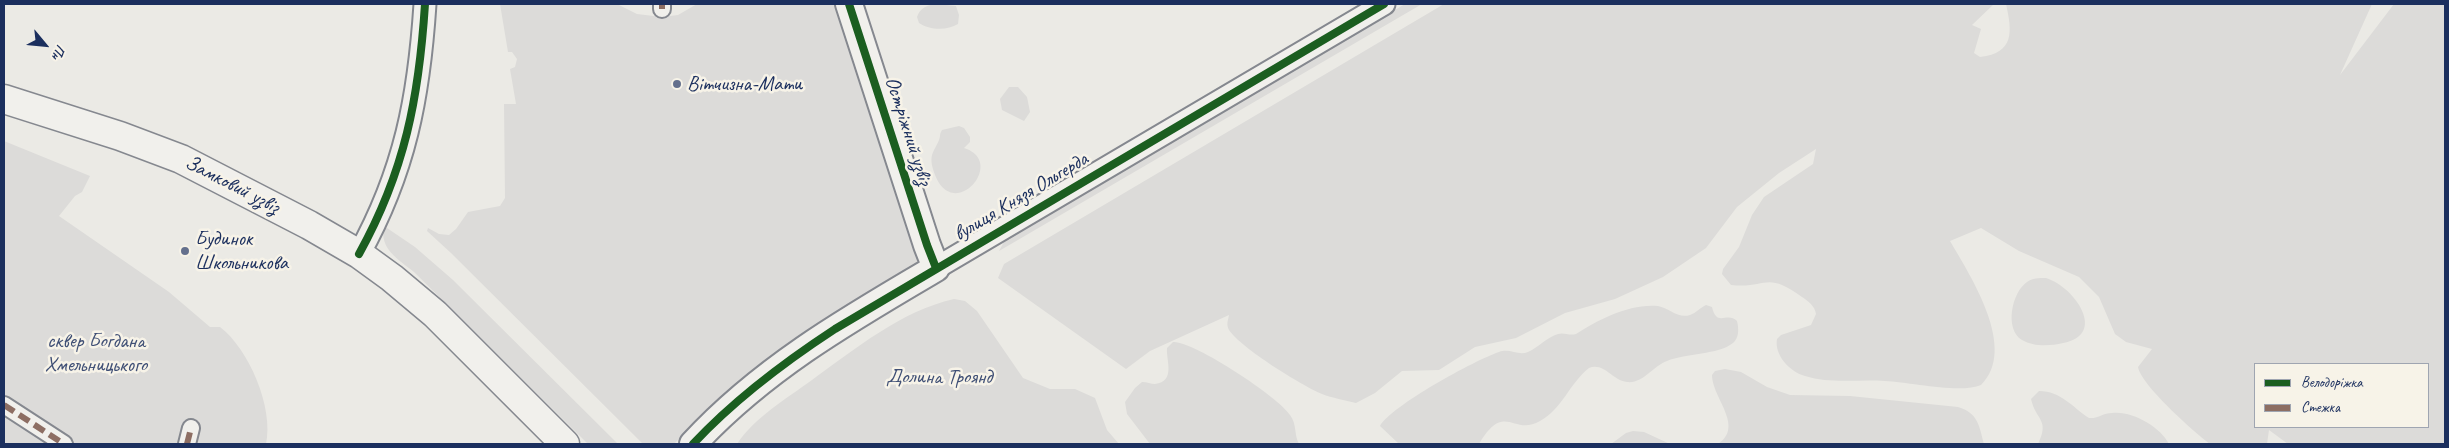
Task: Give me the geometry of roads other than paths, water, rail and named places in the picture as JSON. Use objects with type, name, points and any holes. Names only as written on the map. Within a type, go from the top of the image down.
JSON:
[{"type":"main road","name":"Замковий узвіз","points":[[4,99],[163,151],[252,194],[359,254],[392,278],[435,314],[565,444]]},
{"type":"street","points":[[359,254],[378,216],[406,144],[420,73],[425,4]]},
{"type":"street","name":"Остріжний узвіз","points":[[849,4],[936,268]]},
{"type":"street","name":"вулиця Князя Ольгерда","points":[[693,444],[741,397],[789,359],[868,308],[1384,4]]},
{"type":"street","points":[[4,405],[64,444]]},
{"type":"street","points":[[187,444],[191,428]]},
{"type":"place","name":"Вітчизна-Мати","points":[[677,84]]},
{"type":"place","name":"Будинок Школьникова","points":[[185,251]]},
{"type":"park label","name":"сквер Богдана Хмельницького","points":[[96,353]]},
{"type":"park label","name":"Долина Троянд","points":[[939,377]]}]
